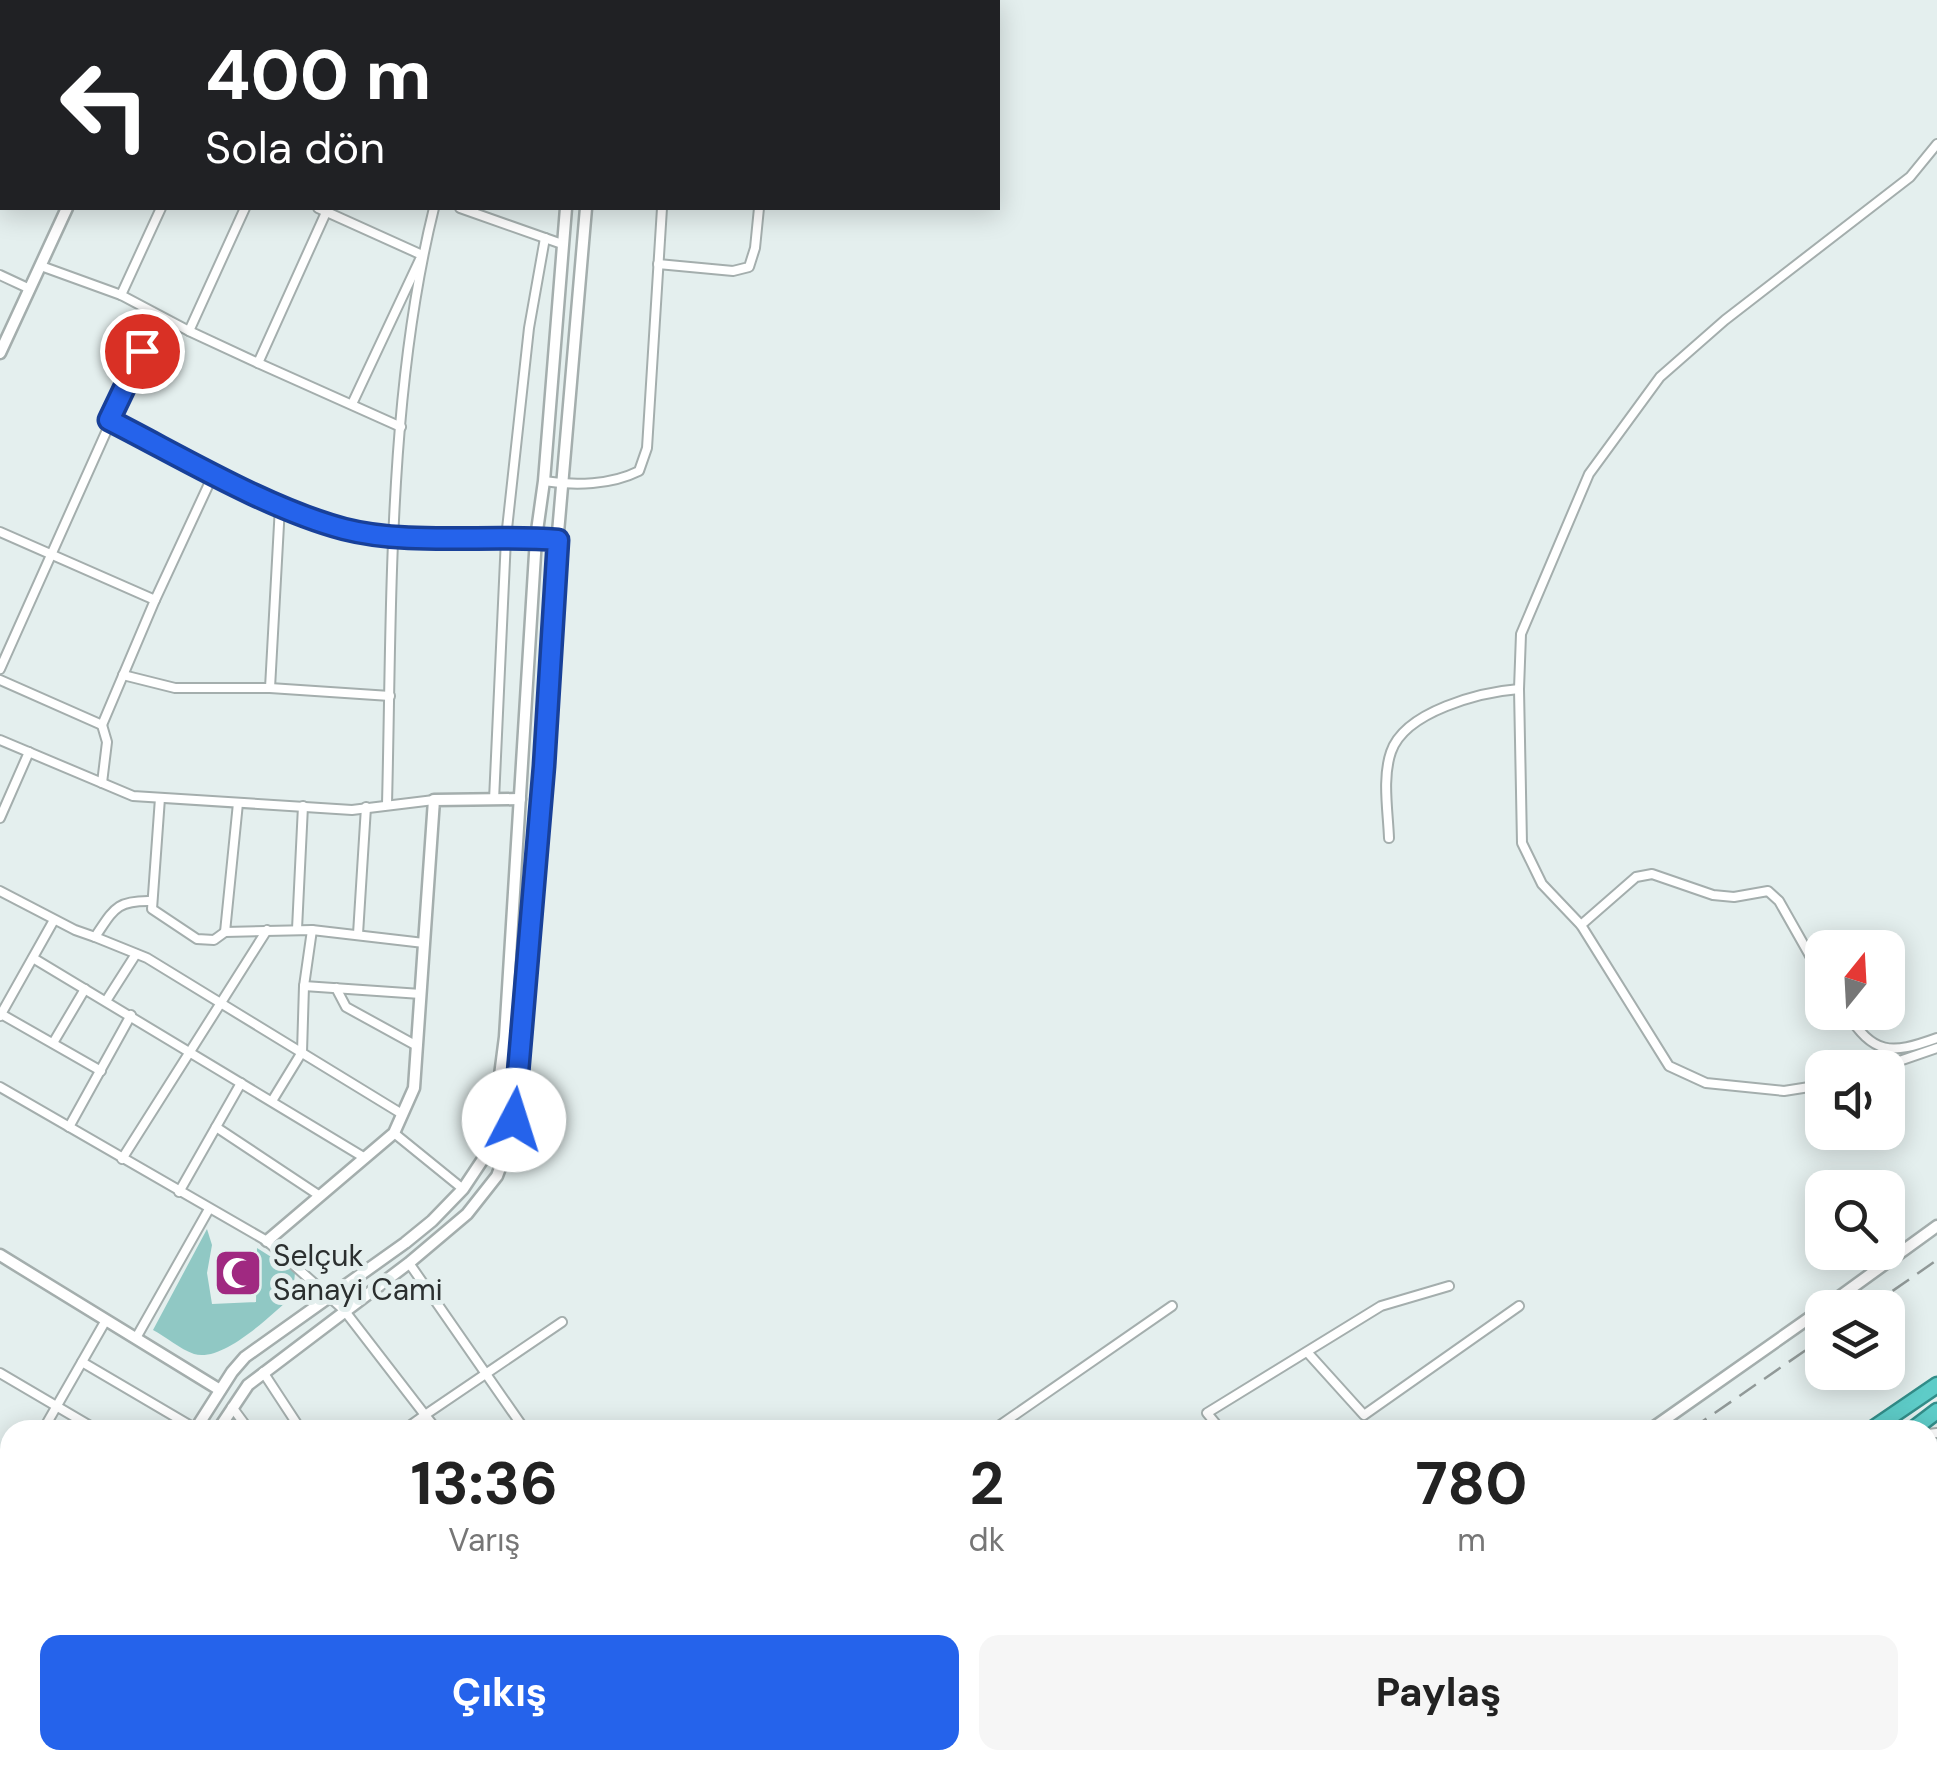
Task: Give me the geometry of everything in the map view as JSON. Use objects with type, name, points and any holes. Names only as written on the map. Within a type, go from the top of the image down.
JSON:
[{"type":"highway","points":[[1886,1420],[1937,1386]]},
{"type":"street","points":[[1805,1088],[1784,1091],[1706,1082],[1669,1066],[1582,925],[1542,884],[1522,843],[1518,690],[1522,634],[1588,474],[1660,377],[1726,320],[1910,177],[1937,144]]},
{"type":"street","points":[[0,353],[66,210]]},
{"type":"street","points":[[121,295],[160,210]]},
{"type":"street","points":[[189,331],[243,210]]},
{"type":"street","points":[[258,363],[324,210]]},
{"type":"street","points":[[326,210],[422,255]]},
{"type":"street","points":[[387,804],[401,427],[422,255],[433,210]]},
{"type":"street","points":[[466,210],[562,244]]},
{"type":"street","points":[[201,1420],[246,1357],[432,1221],[464,1189],[483,1159],[495,1114],[505,1037],[536,538],[566,210]]},
{"type":"street","points":[[224,1420],[248,1385],[468,1214],[497,1176],[514,1120],[586,210]]},
{"type":"street","points":[[544,480],[563,484],[621,480],[639,471],[647,448],[662,210]]},
{"type":"street","points":[[658,264],[733,271],[749,267],[756,248],[759,210]]},
{"type":"street","points":[[494,800],[506,538],[529,328],[546,238]]},
{"type":"street","points":[[352,404],[422,255]]},
{"type":"street","points":[[41,266],[121,295],[189,331],[401,427]]},
{"type":"street","points":[[0,275],[30,289]]},
{"type":"street","points":[[0,669],[158,316]]},
{"type":"street","points":[[109,420],[280,506],[346,530],[394,536],[558,540]]},
{"type":"street","points":[[102,783],[107,742],[102,724],[214,473]]},
{"type":"street","points":[[270,688],[280,506]]},
{"type":"street","points":[[0,532],[155,600]]},
{"type":"street","points":[[123,675],[174,688],[270,688],[390,696]]},
{"type":"street","points":[[0,680],[102,724]]},
{"type":"street","points":[[1389,838],[1387,781],[1390,754],[1398,738],[1419,719],[1447,707],[1495,691],[1518,690]]},
{"type":"street","points":[[0,740],[133,796],[366,808],[434,800],[520,799]]},
{"type":"street","points":[[0,818],[29,752]]},
{"type":"street","points":[[160,798],[152,909],[197,939],[214,940],[225,932],[297,929],[424,943]]},
{"type":"street","points":[[267,1241],[394,1133],[414,1088],[434,800]]},
{"type":"street","points":[[225,932],[238,803]]},
{"type":"street","points":[[297,929],[302,806]]},
{"type":"street","points":[[358,934],[366,808]]},
{"type":"street","points":[[1582,925],[1636,877],[1652,874],[1713,895],[1734,897],[1768,891],[1779,901],[1805,946]]},
{"type":"street","points":[[0,892],[54,920],[136,954],[402,1114]]},
{"type":"street","points":[[94,937],[114,908],[126,901],[152,901]]},
{"type":"street","points":[[54,920],[1,1015],[102,1071]]},
{"type":"street","points":[[122,1159],[267,930]]},
{"type":"street","points":[[272,1101],[302,1052],[304,986],[312,930]]},
{"type":"street","points":[[106,1001],[136,954]]},
{"type":"street","points":[[32,958],[365,1158]]},
{"type":"street","points":[[304,986],[421,994]]},
{"type":"street","points":[[336,988],[346,1006],[417,1046]]},
{"type":"street","points":[[53,1043],[85,989]]},
{"type":"street","points":[[69,1127],[131,1015]]},
{"type":"street","points":[[1857,1030],[1862,1038],[1880,1048],[1896,1050],[1937,1038]]},
{"type":"street","points":[[1905,1059],[1937,1048]]},
{"type":"street","points":[[179,1192],[241,1082]]},
{"type":"street","points":[[0,1087],[267,1241],[344,1310],[429,1420]]},
{"type":"street","points":[[216,1127],[320,1196]]},
{"type":"street","points":[[394,1133],[464,1189]]},
{"type":"street","points":[[136,1338],[209,1209]]},
{"type":"street","points":[[1849,1290],[1937,1226]]},
{"type":"street","points":[[0,1255],[220,1390]]},
{"type":"street","points":[[409,1262],[518,1420]]},
{"type":"street","points":[[1213,1420],[1207,1412],[1381,1306],[1449,1286]]},
{"type":"street","points":[[1007,1420],[1172,1306]]},
{"type":"street","points":[[1308,1352],[1364,1415],[1518,1306]]},
{"type":"street","points":[[49,1420],[106,1320]]},
{"type":"street","points":[[1664,1420],[1805,1321]]},
{"type":"street","points":[[418,1420],[562,1322]]},
{"type":"street","points":[[82,1362],[180,1420]]},
{"type":"street","points":[[264,1372],[295,1420]]},
{"type":"street","points":[[0,1373],[80,1420]]},
{"type":"street","points":[[232,1407],[242,1420]]},
{"type":"shaded area","points":[[207,1229],[212,1245],[207,1273],[212,1304],[256,1302],[257,1248],[295,1272],[293,1296],[247,1335],[206,1355],[189,1352],[153,1330]]},
{"type":"railway","points":[[1894,1290],[1937,1260]]},
{"type":"railway","points":[[1705,1420],[1805,1351]]},
{"type":"place","name":"Selçuk Sanayi Cami","points":[[238,1273]]},
{"type":"route","points":[[142,351],[109,420],[280,506],[346,530],[394,536],[558,540],[544,766],[514,1120]]}]
